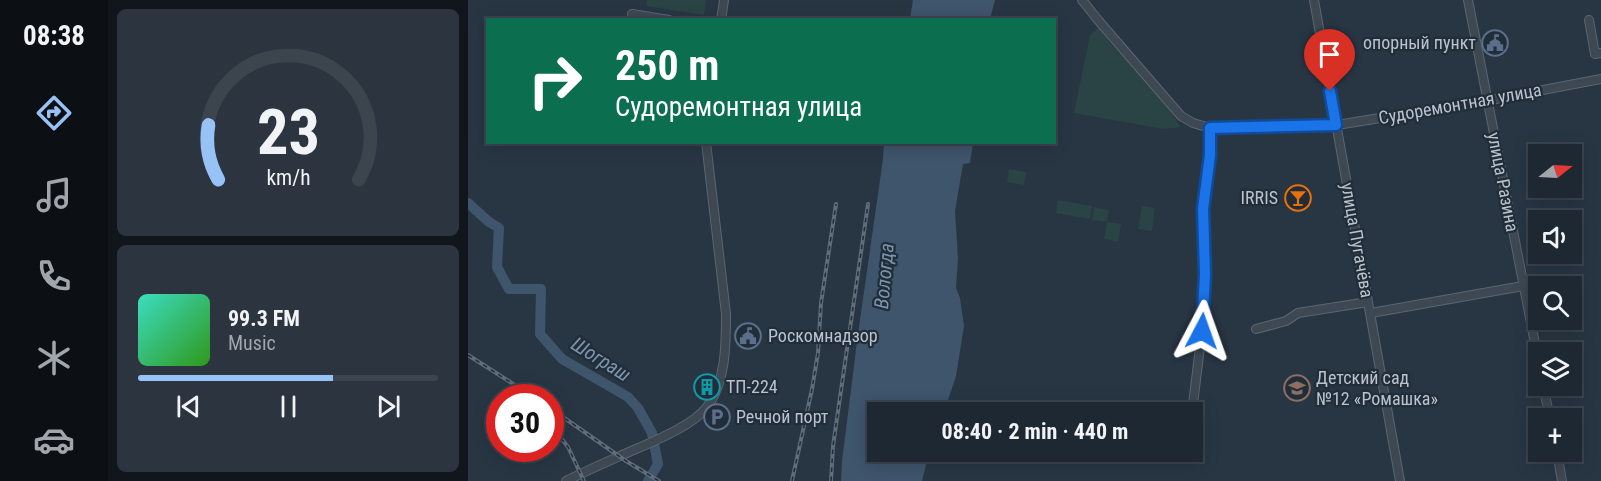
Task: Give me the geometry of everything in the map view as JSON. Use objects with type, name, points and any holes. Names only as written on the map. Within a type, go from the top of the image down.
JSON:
[{"type":"street","points":[[721,18],[724,0]]},
{"type":"street","points":[[1082,0],[1181,116],[1193,123],[1210,128],[1210,155],[1203,209],[1205,274],[1202,331],[1193,402]]},
{"type":"street","name":"улица Пугачёва","points":[[1314,0],[1401,481]]},
{"type":"street","name":"улица Разина","points":[[1468,0],[1535,342]]},
{"type":"street","points":[[632,14],[657,18]]},
{"type":"street","points":[[1589,20],[1595,54],[1601,53]]},
{"type":"street","name":"Судоремонтная улица","points":[[1210,128],[1336,125],[1601,79]]},
{"type":"street","points":[[566,481],[692,420],[707,407],[713,396],[726,339],[726,305],[706,144]]},
{"type":"street","points":[[1371,313],[1524,286]]},
{"type":"street","points":[[1256,329],[1286,321],[1298,313],[1368,302]]},
{"type":"street","points":[[1559,462],[1562,481]]},
{"type":"green space","points":[[647,0],[706,0],[704,15],[646,6]]},
{"type":"green space","points":[[1099,27],[1109,42],[1154,89],[1181,127],[1163,129],[1074,113],[1090,35]]},
{"type":"green space","points":[[1009,169],[1026,172],[1024,185],[1007,182]]},
{"type":"green space","points":[[1058,200],[1092,206],[1090,219],[1056,213]]},
{"type":"green space","points":[[1142,206],[1155,208],[1152,231],[1138,229]]},
{"type":"green space","points":[[1094,207],[1109,210],[1107,222],[1092,220]]},
{"type":"green space","points":[[1107,222],[1121,224],[1118,242],[1104,239]]},
{"type":"water","points":[[913,0],[995,0],[990,18],[910,18]]},
{"type":"water","name":"Вологда","points":[[884,144],[973,144],[970,163],[963,164],[955,211],[958,258],[956,288],[960,298],[964,326],[956,376],[947,402],[867,402],[867,462],[927,462],[922,481],[841,481]]},
{"type":"waterway","name":"Шограш","points":[[468,203],[499,228],[497,267],[509,289],[541,289],[540,334],[562,359],[628,397],[638,408],[652,433],[658,464],[648,481]]},
{"type":"railway","points":[[792,481],[818,353],[821,303],[836,204]]},
{"type":"railway","points":[[831,481],[833,446],[868,204]]},
{"type":"railway","points":[[468,355],[513,384]]},
{"type":"railway","points":[[564,418],[659,481]]},
{"type":"railway","points":[[564,442],[584,481]]},
{"type":"place","name":"опорный пункт","points":[[1495,43]]},
{"type":"place","name":"IRRIS","points":[[1298,198]]},
{"type":"place","name":"Роскомнадзор","points":[[748,336]]},
{"type":"place","name":"ТП-224","points":[[707,387]]},
{"type":"place","name":"Детский сад №12 «Ромашка»","points":[[1297,388]]},
{"type":"place","name":"Речной порт","points":[[717,417]]},
{"type":"route","points":[[1202,331],[1205,274],[1203,209],[1210,155],[1210,128],[1336,125],[1330,91]]}]
